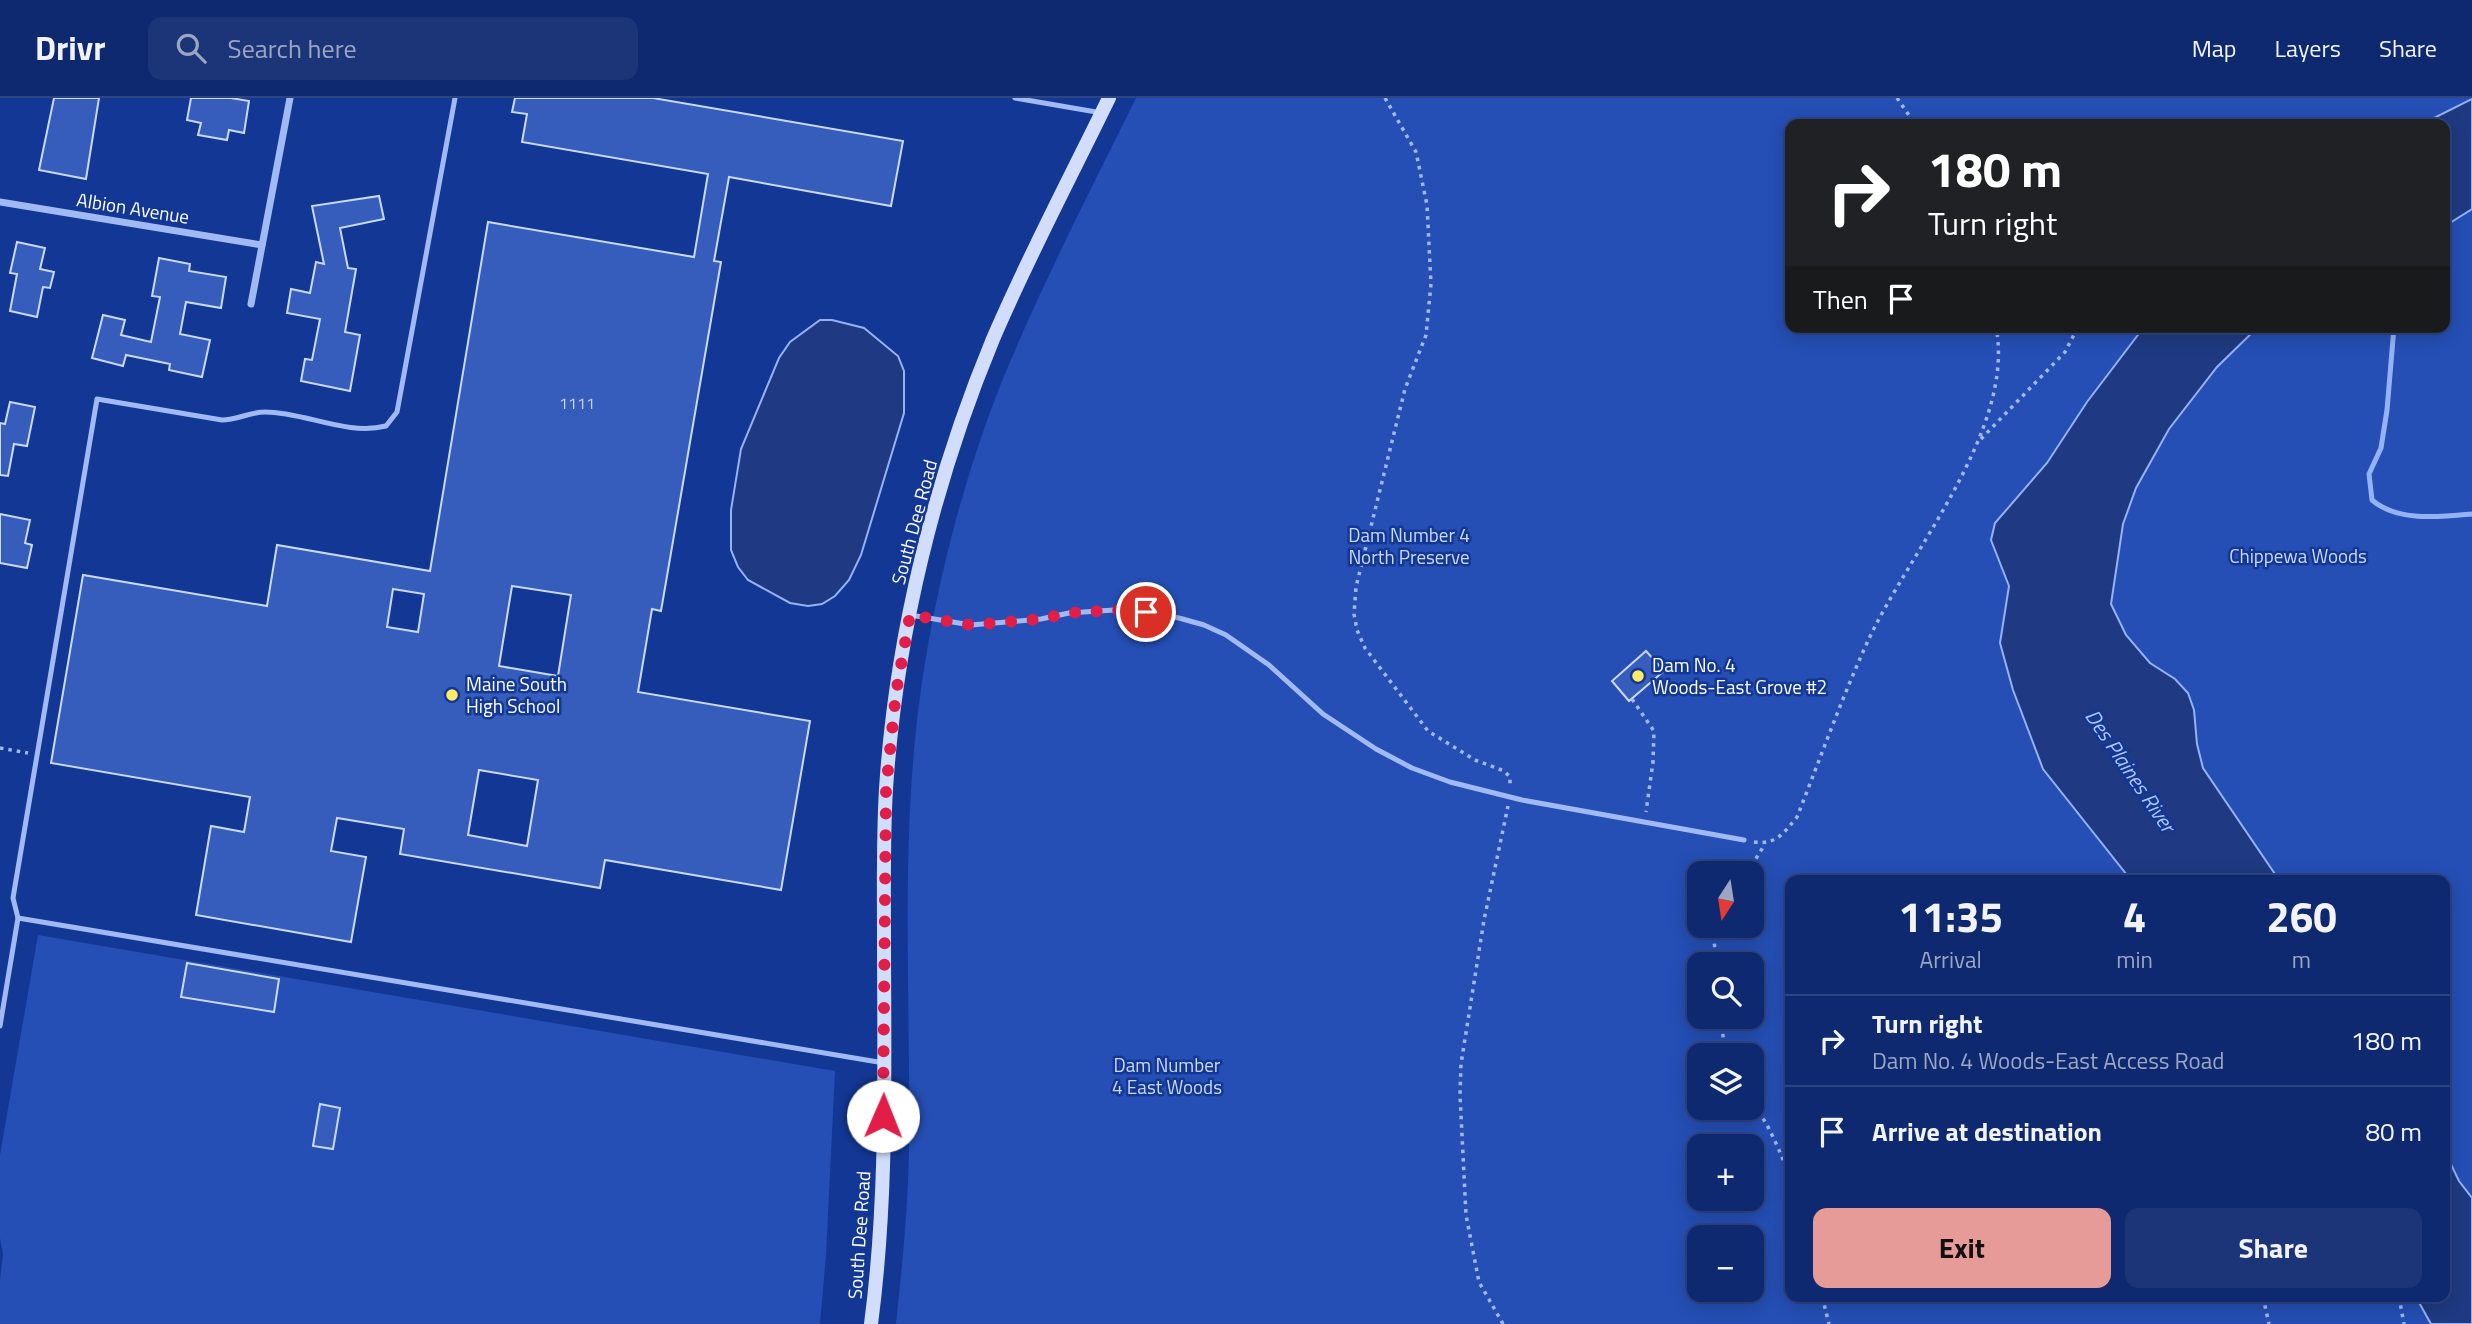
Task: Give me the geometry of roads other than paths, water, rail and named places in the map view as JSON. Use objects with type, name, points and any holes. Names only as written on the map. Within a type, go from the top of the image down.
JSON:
[{"type":"main road","name":"South Dee Road","points":[[871,1324],[882,1196],[886,789],[896,693],[910,615],[931,523],[963,417],[993,339],[1109,98]]},
{"type":"street","points":[[251,304],[290,98]]},
{"type":"street","name":"Albion Avenue","points":[[0,202],[262,245]]},
{"type":"lane","points":[[0,1026],[18,918],[13,898],[97,398],[222,420],[240,419],[267,412],[365,429],[386,426],[397,412],[455,98]]},
{"type":"lane","points":[[1015,98],[1102,113]]},
{"type":"lane","points":[[910,615],[971,625],[1114,610],[1179,618],[1226,635],[1269,665],[1323,714],[1412,768],[1450,782],[1522,800],[1744,840]]},
{"type":"lane","points":[[18,918],[884,1063]]},
{"type":"water","points":[[2472,99],[2472,209],[2450,223],[2450,119],[2432,119]]},
{"type":"water","points":[[820,320],[832,320],[864,328],[898,356],[904,371],[904,413],[861,555],[849,580],[835,596],[822,604],[808,606],[790,603],[748,580],[738,567],[731,550],[731,510],[741,449],[779,358],[790,342]]},
{"type":"water","name":"Des Plaines River","points":[[2139,333],[2252,333],[2217,367],[2169,429],[2136,488],[2123,524],[2111,604],[2126,635],[2150,663],[2175,679],[2188,693],[2194,710],[2197,744],[2203,768],[2276,875],[2127,875],[2043,769],[2013,690],[2000,643],[2009,586],[1991,540],[1995,523],[2047,463],[2087,402]]},
{"type":"water","points":[[2450,1162],[2459,1181],[2472,1198],[2472,1324],[2431,1324],[2419,1302],[2450,1302]]},
{"type":"waterway","points":[[2393,333],[2381,448],[2369,474],[2372,500],[2382,507],[2406,515],[2433,517],[2472,514]]},
{"type":"place","name":"Dam No. 4 Woods-East Grove #2","points":[[1638,676]]},
{"type":"place","name":"Maine South High School","points":[[452,695]]},
{"type":"park label","name":"Dam Number 4 North Preserve","points":[[1409,546]]},
{"type":"park label","name":"Chippewa Woods","points":[[2298,556]]},
{"type":"park label","name":"Dam Number 4 East Woods","points":[[1167,1076]]}]
